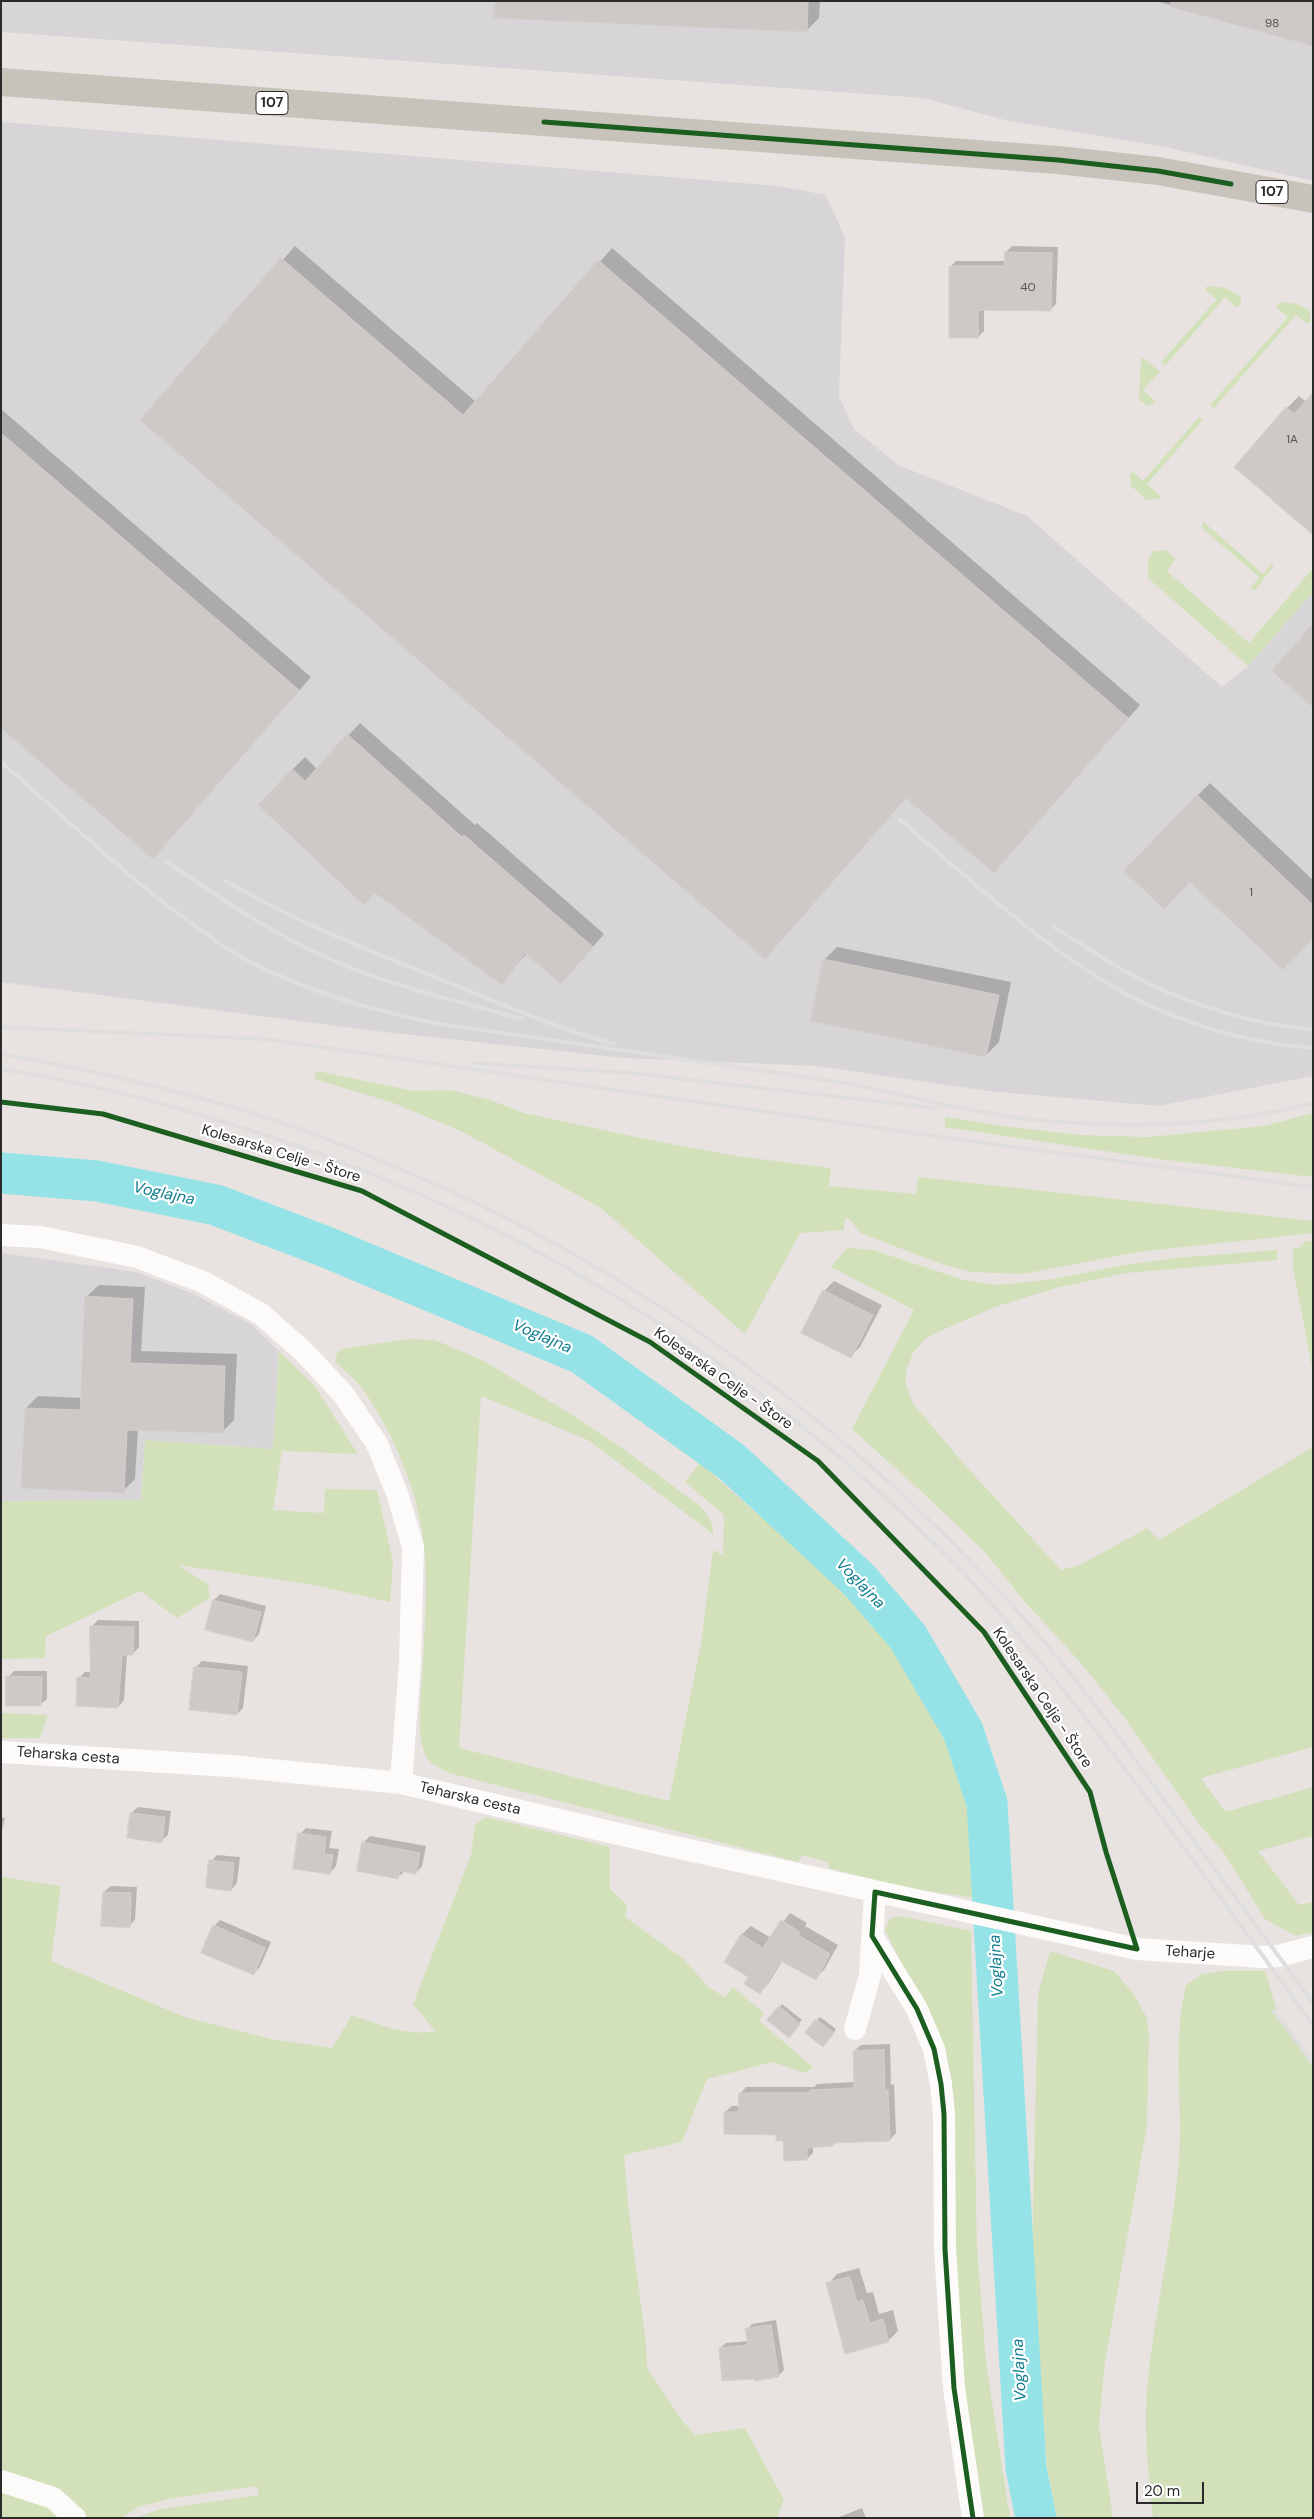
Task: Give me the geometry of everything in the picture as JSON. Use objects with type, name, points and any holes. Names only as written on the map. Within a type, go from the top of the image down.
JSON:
[{"type":"main road","name":"107","points":[[1,82],[1058,160],[1158,171],[1313,199]]},
{"type":"street","points":[[1,1235],[40,1237],[137,1257],[203,1282],[262,1314],[306,1354],[344,1395],[378,1444],[398,1496],[413,1547],[410,1662],[401,1783]]},
{"type":"street","name":"Teharska cesta","points":[[1,1752],[231,1766],[401,1783],[931,1904]]},
{"type":"street","points":[[855,2030],[870,1975],[875,1892]]},
{"type":"street","name":"Teharje","points":[[931,1904],[1137,1949],[1271,1957],[1313,1947]]},
{"type":"street","points":[[872,1936],[917,2009],[934,2050],[941,2084],[944,2114],[945,2249],[953,2378],[973,2518]]},
{"type":"street","points":[[1,2482],[13,2483],[52,2498],[76,2518]]},
{"type":"shaded area","points":[[1,1],[1313,1],[1313,181],[1165,147],[1005,120],[923,98],[1,32]]},
{"type":"shaded area","points":[[1,122],[778,186],[826,195],[845,238],[839,397],[854,429],[898,465],[1027,516],[1222,687],[1248,666],[1313,592],[1313,1076],[1159,1106],[988,1091],[817,1066],[624,1058],[375,1031],[1,982]]},
{"type":"shaded area","points":[[1,1253],[136,1272],[191,1293],[251,1324],[279,1351],[273,1449],[145,1440],[141,1500],[1,1501]]},
{"type":"green space","points":[[1205,287],[1220,287],[1233,292],[1241,297],[1241,305],[1236,307],[1225,297],[1165,366],[1161,362],[1217,299],[1206,291]]},
{"type":"green space","points":[[1280,302],[1297,304],[1309,310],[1311,320],[1308,324],[1296,315],[1214,408],[1210,405],[1288,317],[1276,307]]},
{"type":"green space","points":[[1144,358],[1160,372],[1143,390],[1156,402],[1148,406],[1139,400],[1141,359]]},
{"type":"green space","points":[[1199,417],[1203,420],[1147,484],[1160,496],[1159,499],[1147,500],[1131,486],[1130,473],[1133,472],[1143,481]]},
{"type":"green space","points":[[1204,522],[1263,574],[1271,564],[1274,566],[1255,590],[1250,589],[1259,577],[1201,527]]},
{"type":"green space","points":[[1166,550],[1176,559],[1167,571],[1249,643],[1313,568],[1313,592],[1248,666],[1148,578],[1148,559],[1154,551]]},
{"type":"green space","points":[[317,1071],[414,1091],[450,1090],[490,1100],[524,1113],[650,1140],[736,1156],[831,1168],[829,1186],[916,1194],[918,1177],[1313,1221],[1313,1233],[1138,1252],[1023,1274],[972,1272],[941,1264],[861,1233],[849,1219],[845,1218],[844,1230],[800,1233],[745,1334],[601,1208],[463,1132],[391,1102],[314,1079]]},
{"type":"green space","points":[[1313,1113],[1313,1177],[1158,1159],[945,1127],[945,1117],[1081,1135],[1148,1137],[1264,1126]]},
{"type":"green space","points":[[1306,1241],[1313,1241],[1313,1373],[1293,1267],[1293,1248],[1299,1248]]},
{"type":"green space","points":[[847,1248],[873,1250],[964,1280],[997,1285],[1048,1280],[1125,1265],[1175,1258],[1277,1250],[1277,1260],[1126,1273],[1056,1288],[995,1307],[925,1339],[913,1353],[906,1371],[906,1384],[912,1402],[964,1464],[1061,1570],[1080,1565],[1147,1528],[1159,1540],[1311,1448],[1313,1444],[1313,1747],[1201,1778],[1225,1812],[1313,1787],[1313,1836],[1258,1851],[1299,1905],[1313,1902],[1313,1932],[1296,1936],[1265,1919],[1224,1853],[1200,1825],[1124,1717],[1080,1662],[1025,1602],[985,1552],[852,1429],[914,1310],[831,1267]]},
{"type":"green space","points":[[407,1339],[435,1340],[484,1361],[569,1413],[626,1451],[700,1506],[710,1519],[713,1530],[713,1534],[588,1440],[481,1396],[459,1748],[669,1801],[701,1644],[713,1550],[723,1555],[724,1515],[685,1482],[700,1463],[863,1607],[885,1629],[943,1735],[969,1800],[976,1850],[975,1898],[901,1887],[829,1868],[828,1862],[802,1855],[798,1862],[449,1773],[437,1767],[429,1760],[423,1748],[420,1725],[426,1580],[419,1513],[400,1456],[382,1420],[362,1388],[335,1362],[337,1353],[343,1349]]},
{"type":"green space","points":[[279,1351],[314,1385],[358,1454],[282,1451],[273,1510],[324,1513],[325,1489],[377,1490],[393,1562],[390,1602],[314,1585],[178,1565],[208,1584],[210,1598],[177,1618],[140,1591],[46,1636],[45,1658],[1,1659],[1,1501],[141,1500],[145,1440],[273,1449]]},
{"type":"green space","points":[[1,1713],[48,1715],[40,1738],[1,1738]]},
{"type":"green space","points":[[486,1817],[610,1847],[610,1889],[627,1905],[625,1917],[685,1960],[708,1987],[725,1997],[733,1987],[764,2013],[759,2021],[813,2067],[805,2073],[773,2062],[707,2079],[682,2142],[624,2155],[629,2213],[646,2343],[647,2368],[682,2420],[695,2435],[745,2428],[784,2500],[777,2518],[135,2518],[161,2509],[259,2495],[257,2486],[173,2498],[138,2507],[122,2518],[81,2518],[1,2474],[1,1877],[61,1886],[51,1961],[185,2017],[271,2039],[332,2048],[352,2015],[382,2026],[403,2031],[435,2031],[413,2004],[471,1855],[475,1825]]},
{"type":"green space","points":[[900,1916],[971,1931],[977,2247],[986,2362],[1010,2518],[982,2518],[973,2480],[923,2006],[885,1930],[890,1919]]},
{"type":"green space","points":[[1050,1951],[1114,1971],[1133,1993],[1146,2016],[1149,2032],[1147,2126],[1105,2362],[1099,2426],[1113,2518],[1057,2518],[1047,2468],[1032,2254],[1038,1994]]},
{"type":"green space","points":[[1223,1971],[1265,1971],[1279,2018],[1313,2067],[1313,2518],[1153,2518],[1149,2483],[1146,2413],[1151,2351],[1173,2216],[1179,2161],[1179,2050],[1182,2007],[1186,1985],[1202,1974]]},
{"type":"green space","points":[[1,2489],[39,2500],[66,2518],[1,2518]]},
{"type":"building","points":[[495,1],[808,1],[807,32],[494,18]]},
{"type":"building","points":[[1172,1],[1313,1],[1313,46],[1171,7]]},
{"type":"building","points":[[1005,252],[1052,253],[1051,311],[978,310],[978,338],[949,338],[949,266],[1004,266]]},
{"type":"building","points":[[281,258],[463,415],[598,260],[1128,718],[994,873],[906,798],[765,959],[140,420]]},
{"type":"building","points":[[1313,393],[1313,535],[1234,467],[1286,407],[1294,414]]},
{"type":"building","points":[[1,433],[299,690],[153,859],[1,728]]},
{"type":"building","points":[[1313,624],[1313,707],[1272,671]]},
{"type":"building","points":[[347,734],[462,837],[464,835],[593,947],[561,984],[525,953],[502,985],[375,893],[364,905],[258,805],[292,769],[305,781]]},
{"type":"building","points":[[1197,795],[1313,905],[1313,939],[1283,970],[1190,882],[1164,909],[1124,871]]},
{"type":"building","points":[[823,959],[999,995],[986,1057],[811,1021]]},
{"type":"building","points":[[823,1290],[873,1315],[851,1358],[801,1333]]},
{"type":"building","points":[[85,1296],[133,1299],[130,1363],[225,1366],[223,1433],[127,1430],[124,1493],[21,1488],[25,1408],[80,1410]]},
{"type":"building","points":[[213,1600],[261,1612],[253,1642],[205,1630]]},
{"type":"building","points":[[90,1626],[134,1627],[133,1655],[122,1655],[118,1708],[76,1706],[77,1677],[90,1678]]},
{"type":"building","points":[[194,1667],[242,1672],[237,1715],[189,1710]]},
{"type":"building","points":[[6,1676],[42,1677],[41,1706],[6,1706]]},
{"type":"building","points":[[130,1813],[165,1817],[162,1843],[127,1838]]},
{"type":"building","points":[[298,1833],[326,1837],[324,1854],[333,1855],[330,1874],[293,1869]]},
{"type":"building","points":[[362,1842],[420,1853],[416,1874],[400,1871],[398,1879],[357,1871]]},
{"type":"building","points":[[209,1860],[234,1863],[231,1891],[206,1888]]},
{"type":"building","points":[[103,1892],[131,1893],[130,1928],[101,1926]]},
{"type":"building","points":[[781,1920],[800,1932],[798,1935],[830,1954],[816,1980],[781,1961],[760,1994],[744,1984],[748,1977],[724,1962],[741,1934],[763,1948]]},
{"type":"building","points":[[213,1925],[265,1948],[254,1975],[201,1953]]},
{"type":"building","points":[[779,2006],[800,2024],[789,2038],[767,2020]]},
{"type":"building","points":[[816,2019],[834,2033],[823,2047],[805,2033]]},
{"type":"building","points":[[884,2050],[885,2090],[888,2090],[890,2141],[833,2143],[833,2146],[807,2148],[807,2160],[784,2161],[783,2141],[776,2141],[776,2135],[724,2134],[724,2112],[738,2112],[739,2093],[810,2093],[810,2090],[854,2088],[853,2051]]},
{"type":"building","points":[[850,2277],[857,2302],[863,2300],[870,2323],[883,2319],[889,2342],[845,2354],[826,2283]]},
{"type":"building","points":[[771,2325],[779,2377],[754,2381],[754,2379],[722,2381],[719,2348],[748,2345],[745,2329]]},
{"type":"waterway","name":"Voglajna","points":[[1,1173],[97,1181],[216,1205],[326,1247],[582,1354],[732,1462],[859,1580],[908,1637],[963,1731],[987,1803],[1026,2468],[1036,2518]]},
{"type":"railway","points":[[1,762],[136,880],[216,941],[260,967],[335,997],[387,1012],[440,1024],[847,1083],[945,1105],[1022,1119]]},
{"type":"railway","points":[[900,820],[1023,924],[1075,962],[1126,994],[1177,1017],[1203,1026],[1258,1041],[1313,1048]]},
{"type":"railway","points":[[167,862],[269,928],[334,961],[380,979],[523,1019]]},
{"type":"railway","points":[[226,881],[308,924],[364,948],[531,1016],[614,1044]]},
{"type":"railway","points":[[1054,927],[1125,971],[1168,993],[1229,1014],[1270,1024],[1313,1030]]},
{"type":"railway","points":[[1,1027],[264,1039],[940,1137],[1313,1187]]},
{"type":"railway","points":[[1,1054],[61,1065],[180,1093],[296,1127],[371,1156],[482,1206],[572,1253],[659,1306],[743,1363],[823,1425],[900,1492],[973,1563],[1042,1639],[1073,1676],[1313,2003]]},
{"type":"railway","points":[[473,1063],[631,1073],[935,1108]]},
{"type":"railway","points":[[1,1069],[109,1090],[214,1119],[318,1153],[420,1194],[519,1242],[614,1295],[706,1355],[794,1420],[877,1490],[957,1566],[984,1595],[1061,1687],[1126,1770],[1313,2025]]},
{"type":"railway","points":[[1017,1118],[1091,1124],[1166,1124],[1240,1117],[1313,1103]]},
{"type":"railway","points":[[1274,2011],[1313,2063]]},
{"type":"cycle path","points":[[544,122],[1058,160],[1158,171],[1231,184]]},
{"type":"cycle path","name":"Kolesarska Celje - Štore","points":[[1,1102],[103,1114],[362,1191],[650,1342],[818,1461],[984,1632],[1090,1792],[1106,1852],[1137,1949]]},
{"type":"cycle path","points":[[973,2518],[954,2388],[945,2249],[944,2114],[941,2084],[934,2049],[917,2009],[872,1936],[875,1892],[1137,1949]]}]
